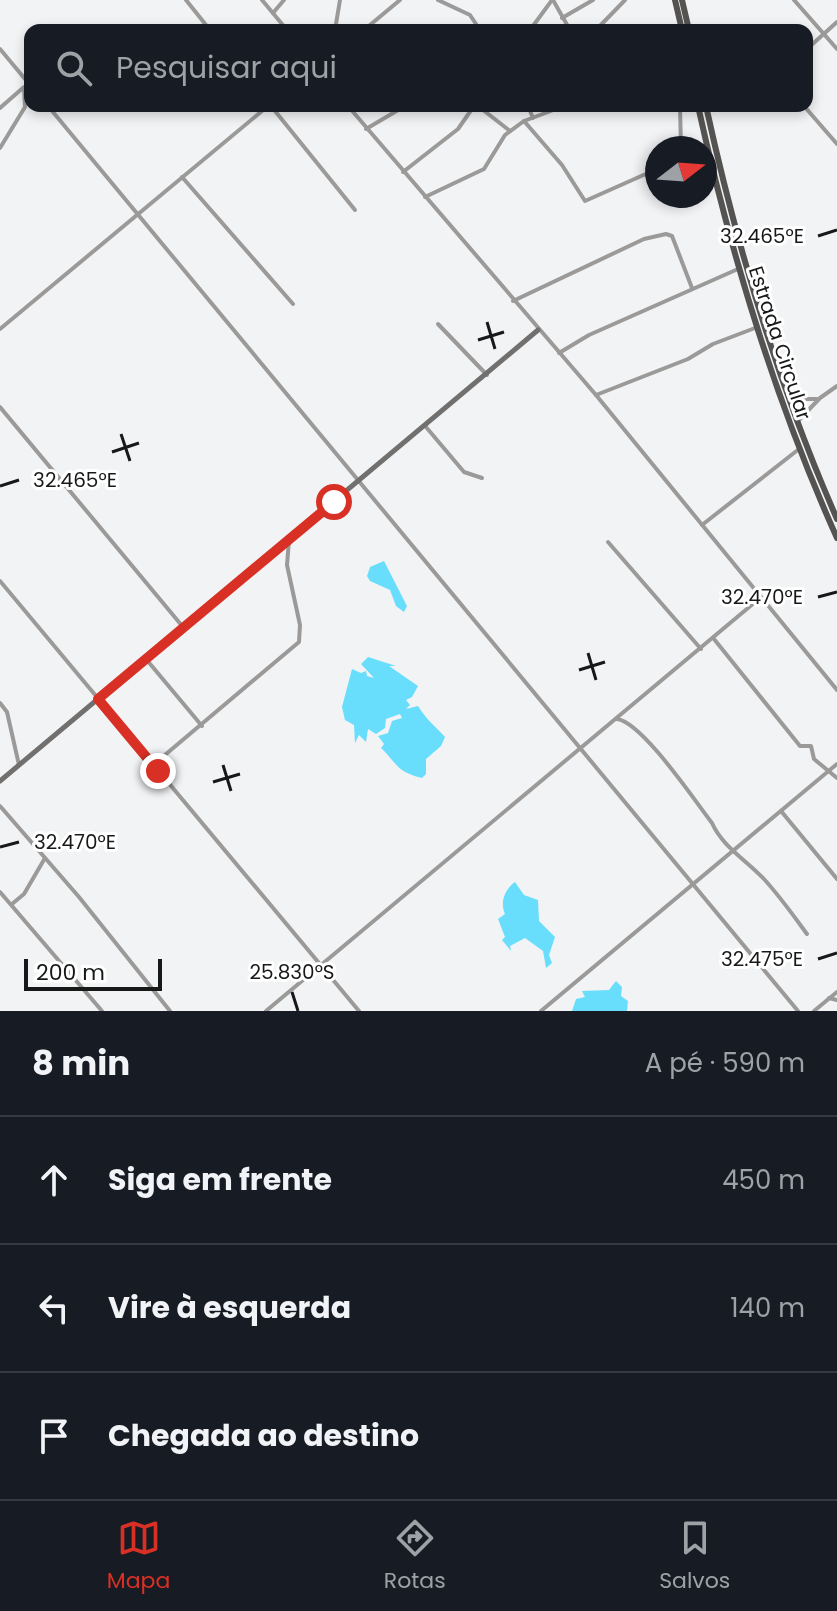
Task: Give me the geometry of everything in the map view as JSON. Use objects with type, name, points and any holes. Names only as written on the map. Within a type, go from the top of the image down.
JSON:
[{"type":"main road","points":[[675,0],[681,24]]},
{"type":"main road","points":[[682,0],[688,24]]},
{"type":"main road","name":"Estrada Circular","points":[[699,112],[755,328],[799,449],[837,538]]},
{"type":"main road","name":"Estrada Circular","points":[[707,112],[734,226],[783,386],[837,519]]},
{"type":"street","points":[[186,0],[205,24]]},
{"type":"street","points":[[262,0],[282,24]]},
{"type":"street","points":[[273,13],[284,0]]},
{"type":"street","points":[[336,24],[340,0]]},
{"type":"street","points":[[371,24],[400,0]]},
{"type":"street","points":[[438,0],[470,15],[476,24]]},
{"type":"street","points":[[535,24],[553,0],[566,24]]},
{"type":"street","points":[[562,18],[593,0]]},
{"type":"street","points":[[602,24],[625,0]]},
{"type":"street","points":[[794,0],[837,49]]},
{"type":"street","points":[[813,44],[837,22]]},
{"type":"street","points":[[0,49],[24,80]]},
{"type":"street","points":[[0,108],[24,88]]},
{"type":"street","points":[[0,148],[24,109]]},
{"type":"street","points":[[53,112],[695,882],[798,1011]]},
{"type":"street","points":[[0,329],[263,112]]},
{"type":"street","points":[[275,112],[355,210]]},
{"type":"street","points":[[353,112],[596,395],[837,690]]},
{"type":"street","points":[[366,129],[395,112]]},
{"type":"street","points":[[402,172],[458,129],[471,112]]},
{"type":"street","points":[[484,112],[510,131]]},
{"type":"street","points":[[530,112],[533,118]]},
{"type":"street","points":[[425,197],[484,169],[494,157],[500,141],[510,131],[524,121],[548,112]]},
{"type":"street","points":[[680,112],[681,136]]},
{"type":"street","points":[[809,112],[837,144]]},
{"type":"street","points":[[524,121],[562,165],[585,201],[645,174]]},
{"type":"street","points":[[182,177],[293,304]]},
{"type":"street","points":[[513,301],[644,239],[666,234],[672,236],[692,288]]},
{"type":"street","points":[[559,353],[589,335],[738,269]]},
{"type":"street","points":[[438,324],[487,375]]},
{"type":"street","points":[[596,395],[688,359],[713,344],[755,328]]},
{"type":"street","points":[[0,781],[538,330]]},
{"type":"street","points":[[783,386],[810,400],[820,398]]},
{"type":"street","points":[[797,423],[820,398],[837,386]]},
{"type":"street","points":[[0,407],[183,627]]},
{"type":"street","points":[[426,427],[464,472],[482,478]]},
{"type":"street","points":[[702,525],[799,449]]},
{"type":"street","points":[[153,765],[299,642],[300,625],[287,565],[289,540]]},
{"type":"street","points":[[608,542],[701,649]]},
{"type":"street","points":[[0,581],[359,1011]]},
{"type":"street","points":[[266,1011],[760,598]]},
{"type":"street","points":[[714,639],[800,746],[811,746],[814,759],[837,778]]},
{"type":"street","points":[[146,659],[202,726]]},
{"type":"street","points":[[0,703],[7,712],[19,765]]},
{"type":"street","points":[[615,719],[625,721],[645,738],[712,823],[718,838],[735,848],[766,881],[807,934]]},
{"type":"street","points":[[586,754],[588,741]]},
{"type":"street","points":[[541,1011],[837,764]]},
{"type":"street","points":[[0,806],[170,1011]]},
{"type":"street","points":[[781,811],[837,879]]},
{"type":"street","points":[[11,904],[24,894],[45,858]]},
{"type":"street","points":[[0,892],[102,1011]]},
{"type":"street","points":[[814,1011],[837,992]]},
{"type":"street","points":[[829,998],[837,1000]]},
{"type":"water","points":[[384,561],[407,606],[404,612],[396,606],[390,590],[370,581],[367,576],[370,567]]},
{"type":"water","points":[[368,657],[396,666],[389,666],[418,686],[412,697],[406,700],[410,705],[406,709],[418,706],[445,737],[441,746],[426,759],[426,774],[422,778],[402,770],[381,748],[384,744],[378,736],[388,733],[392,721],[402,718],[400,714],[386,719],[385,728],[376,734],[368,729],[366,742],[359,735],[355,743],[354,725],[345,720],[342,707],[352,669],[361,673],[366,671],[367,676],[374,678],[361,664]]},
{"type":"water","points":[[515,882],[524,895],[538,900],[539,921],[555,937],[549,955],[552,963],[546,968],[543,951],[525,938],[510,946],[511,951],[502,940],[505,937],[498,919],[505,914],[504,897]]},
{"type":"water","points":[[616,981],[622,987],[621,996],[628,1001],[627,1011],[572,1011],[576,999],[585,997],[582,991],[609,990]]},
{"type":"route","points":[[158,771],[98,699],[334,502]]}]
